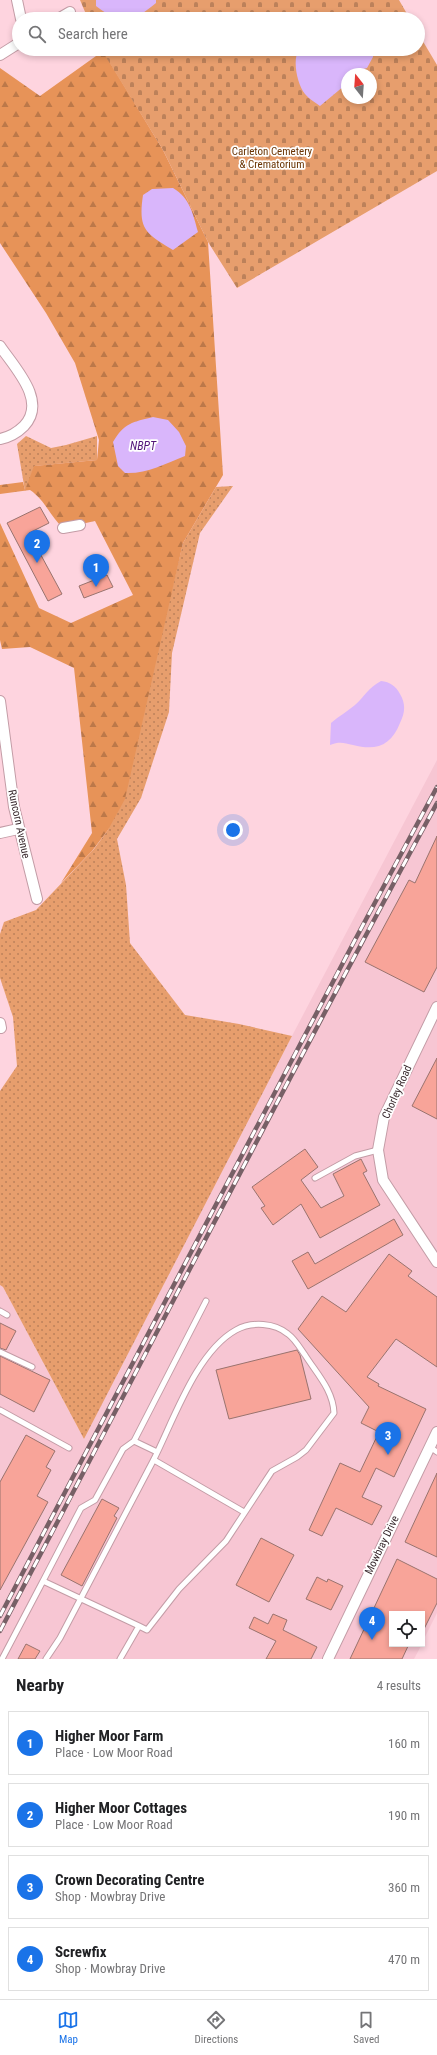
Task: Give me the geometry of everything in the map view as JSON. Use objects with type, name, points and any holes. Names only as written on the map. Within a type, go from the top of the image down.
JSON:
[{"type":"street","points":[[17,0],[20,12]]},
{"type":"street","points":[[0,54],[12,47]]},
{"type":"street","points":[[0,346],[29,389],[33,401],[31,415],[26,424],[17,433],[0,439]]},
{"type":"street","points":[[63,528],[80,525]]},
{"type":"street","name":"Runcorn Avenue","points":[[0,701],[1,727],[18,829],[37,899]]},
{"type":"street","points":[[0,833],[18,829]]},
{"type":"street","name":"Chorley Road","points":[[437,1008],[384,1117],[378,1150],[383,1180],[437,1262]]},
{"type":"street","name":"Mowbray Drive","points":[[328,1659],[434,1449],[437,1432]]},
{"type":"lane","points":[[315,1178],[355,1156],[378,1150]]},
{"type":"lane","points":[[2,1659],[81,1508],[94,1500],[123,1450],[134,1440],[206,1301]]},
{"type":"lane","points":[[0,1311],[7,1315]]},
{"type":"lane","points":[[43,1581],[81,1598],[147,1630],[180,1589],[226,1541],[272,1471],[297,1457],[306,1450],[334,1414],[333,1399],[298,1344],[288,1334],[274,1327],[260,1324],[237,1329],[223,1339],[209,1355],[186,1390],[154,1460],[81,1598],[46,1659]]},
{"type":"lane","points":[[0,1352],[32,1367]]},
{"type":"lane","points":[[0,1410],[69,1448]]},
{"type":"lane","points":[[134,1440],[157,1452]]},
{"type":"lane","points":[[154,1460],[244,1512]]},
{"type":"lane","points":[[120,1659],[139,1626]]},
{"type":"shaded area","points":[[437,760],[437,1613],[425,1637],[425,1611],[389,1611],[389,1647],[420,1647],[414,1659],[0,1659],[0,1285],[3,1287],[84,1439],[190,1230]]},
{"type":"green space","points":[[80,0],[399,0],[406,12],[85,12]]},
{"type":"green space","name":"Carleton Cemetery & Crematorium","points":[[425,45],[437,65],[437,171],[237,288],[208,242],[163,150],[105,56],[425,56]]},
{"type":"green space","points":[[96,56],[106,56],[163,150],[208,242],[223,475],[183,543],[125,799],[108,830],[92,851],[61,883],[92,833],[74,668],[30,647],[2,649],[0,640],[0,523],[39,608],[71,623],[133,595],[95,521],[63,528],[40,498],[30,490],[0,494],[0,485],[23,482],[25,490],[34,466],[97,460],[99,440],[75,363],[46,313],[0,243],[0,68],[40,96]]},
{"type":"green space","points":[[26,436],[51,448],[97,436],[97,460],[35,466],[25,491],[17,444]]},
{"type":"green space","points":[[233,486],[200,533],[172,653],[169,712],[141,798],[117,839],[126,885],[130,943],[185,1015],[239,1024],[292,1036],[84,1439],[3,1287],[0,1285],[0,1091],[17,1066],[13,1017],[0,978],[0,934],[4,922],[36,910],[94,849],[108,830],[157,651],[183,543],[216,487]]},
{"type":"water","points":[[96,0],[156,0],[156,3],[145,12],[105,12],[96,6]]},
{"type":"water","points":[[297,56],[373,56],[367,68],[341,68],[341,88],[320,106],[310,99],[302,90],[296,72]]},
{"type":"water","points":[[173,188],[179,192],[190,207],[198,232],[173,250],[156,239],[146,229],[143,223],[142,206],[143,195],[152,189]]},
{"type":"water","name":"NBPT","points":[[153,417],[168,420],[179,432],[186,446],[185,456],[141,472],[125,473],[118,466],[113,442],[125,427],[140,420]]},
{"type":"water","points":[[381,681],[390,683],[395,687],[402,698],[404,705],[402,719],[392,737],[387,742],[376,747],[361,747],[342,743],[330,745],[331,723],[355,705],[370,689]]},
{"type":"building","points":[[40,507],[49,523],[29,533],[62,594],[48,601],[7,523]]},
{"type":"building","points":[[107,575],[113,587],[84,598],[79,586]]},
{"type":"building","points":[[437,836],[437,967],[424,992],[365,962],[409,880],[415,883]]},
{"type":"building","points":[[437,1058],[437,1119],[412,1106]]},
{"type":"building","points":[[305,1149],[318,1167],[301,1180],[321,1208],[344,1196],[333,1174],[361,1159],[367,1171],[363,1173],[380,1205],[320,1238],[301,1204],[273,1225],[261,1208],[265,1206],[252,1187]]},
{"type":"building","points":[[394,1219],[403,1235],[308,1289],[292,1261],[308,1252],[315,1264]]},
{"type":"building","points":[[389,1254],[412,1271],[408,1276],[437,1297],[437,1367],[396,1339],[367,1377],[379,1384],[378,1386],[426,1409],[394,1477],[376,1468],[362,1497],[382,1506],[372,1525],[336,1508],[322,1536],[309,1530],[340,1463],[360,1472],[379,1432],[361,1423],[369,1407],[298,1329],[322,1296],[346,1312]]},
{"type":"building","points":[[0,1323],[16,1331],[6,1350],[0,1348]]},
{"type":"building","points":[[297,1350],[300,1355],[311,1399],[229,1419],[216,1370]]},
{"type":"building","points":[[0,1356],[50,1380],[34,1412],[0,1394]]},
{"type":"building","points":[[26,1435],[55,1451],[46,1467],[51,1470],[37,1496],[48,1502],[0,1590],[0,1482]]},
{"type":"building","points":[[437,1473],[437,1557],[405,1542]]},
{"type":"building","points":[[102,1499],[119,1508],[114,1516],[117,1518],[82,1586],[61,1575]]},
{"type":"building","points":[[261,1538],[294,1555],[269,1602],[236,1585]]},
{"type":"building","points":[[397,1559],[437,1579],[437,1603],[425,1627],[425,1611],[389,1611],[389,1647],[408,1647],[402,1659],[350,1659]]},
{"type":"building","points":[[317,1577],[327,1582],[328,1579],[343,1586],[331,1610],[306,1599]]},
{"type":"building","points":[[273,1614],[287,1620],[283,1630],[317,1647],[311,1659],[266,1659],[276,1641],[249,1628],[254,1617],[268,1624]]},
{"type":"building","points":[[26,1644],[40,1651],[35,1659],[18,1659]]},
{"type":"railway","points":[[0,1616],[356,938],[437,787]]},
{"type":"railway","points":[[0,1631],[381,906],[437,803]]},
{"type":"place","name":"Higher Moor Cottages","points":[[37,563]]},
{"type":"place","name":"Higher Moor Farm","points":[[96,587]]},
{"type":"place","name":"Crown Decorating Centre","points":[[388,1455]]},
{"type":"place","name":"Screwfix","points":[[372,1640]]}]
